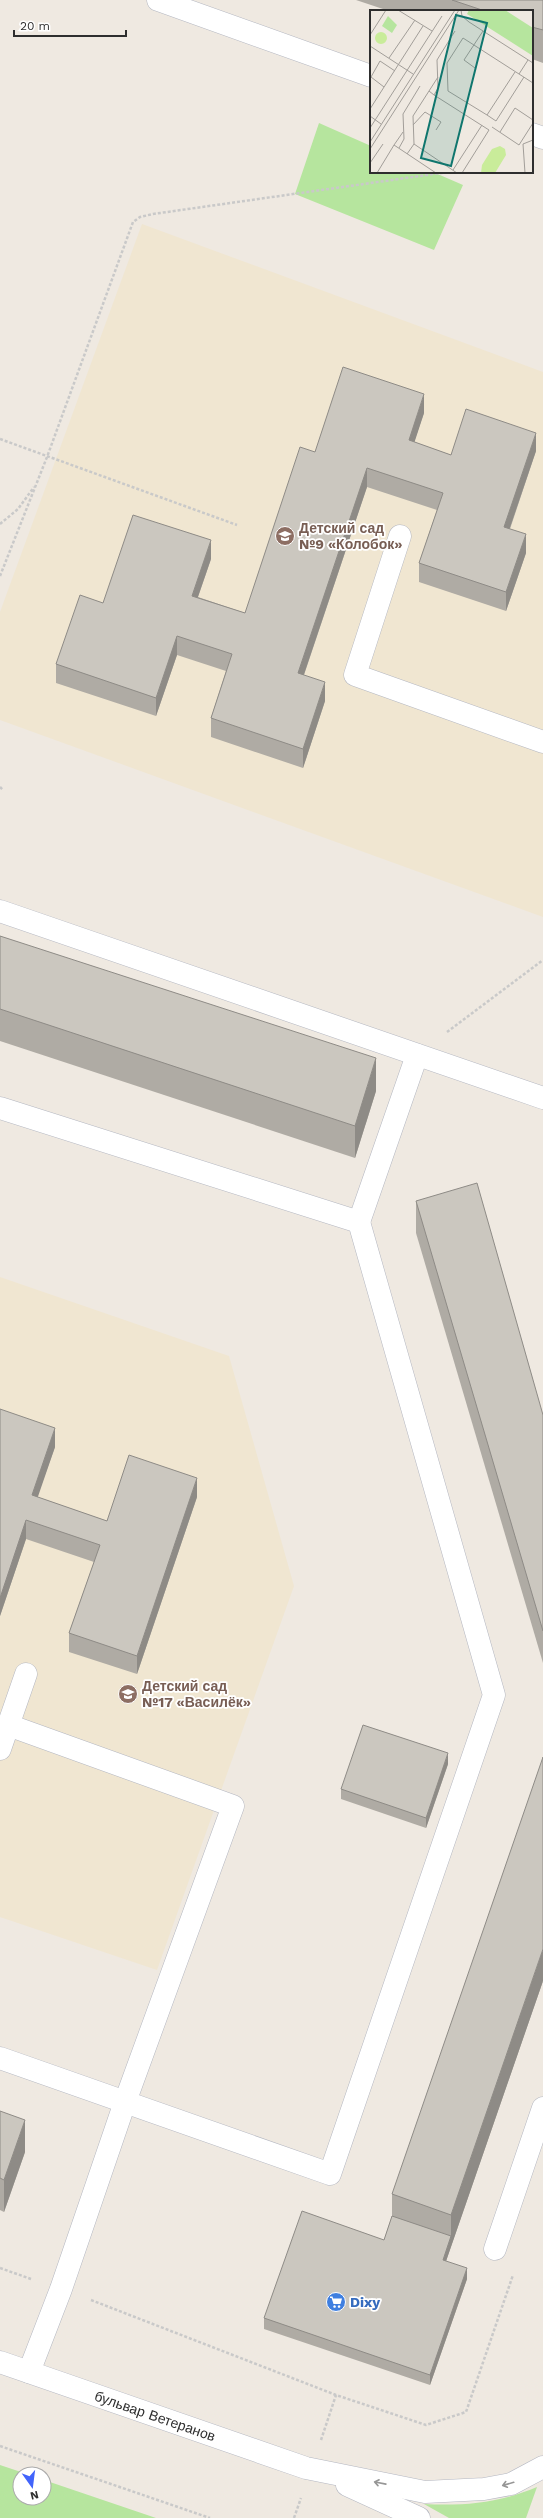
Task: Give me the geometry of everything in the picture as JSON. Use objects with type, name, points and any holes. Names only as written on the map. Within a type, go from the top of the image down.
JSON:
[{"type":"street","points":[[158,0],[370,76]]},
{"type":"street","points":[[533,134],[543,138]]},
{"type":"street","points":[[400,536],[355,675],[543,742]]},
{"type":"street","points":[[0,911],[543,1098]]},
{"type":"street","points":[[0,2058],[330,2174],[494,1695],[359,1222],[417,1055]]},
{"type":"street","points":[[0,1108],[359,1222]]},
{"type":"street","points":[[0,1748],[26,1674]]},
{"type":"street","points":[[8,1725],[234,1806],[125,2102],[61,2289],[29,2372]]},
{"type":"street","points":[[495,2248],[543,2108]]},
{"type":"street","name":"бульвар Ветеранов","points":[[0,2362],[311,2469],[420,2518]]},
{"type":"street","name":"бульвар Ветеранов","points":[[311,2469],[425,2492],[449,2492],[484,2489],[510,2484],[543,2467]]},
{"type":"path","points":[[0,576],[47,457],[133,222],[136,219],[153,214],[441,173]]},
{"type":"path","points":[[0,440],[237,525]]},
{"type":"path","points":[[0,524],[18,509],[36,484]]},
{"type":"path","points":[[0,787],[3,790]]},
{"type":"path","points":[[417,1055],[543,960]]},
{"type":"path","points":[[0,2268],[61,2289],[336,2395],[426,2425],[466,2412],[513,2273]]},
{"type":"path","points":[[321,2438],[336,2395]]},
{"type":"path","points":[[0,2446],[210,2518]]},
{"type":"path","points":[[294,2518],[302,2494]]},
{"type":"shaded area","name":"Детский сад №9 «Колобок»","points":[[142,224],[543,372],[543,917],[0,720],[0,612]]},
{"type":"shaded area","name":"Детский сад №17 «Василёк»","points":[[0,1277],[229,1356],[294,1586],[157,1970],[0,1917]]},
{"type":"green space","points":[[319,123],[370,146],[370,173],[435,173],[463,185],[434,250],[295,194]]},
{"type":"green space","points":[[0,2465],[12,2469],[12,2506],[52,2506],[52,2483],[156,2518],[0,2518]]},
{"type":"green space","points":[[537,2487],[526,2518],[449,2518],[424,2504],[467,2504],[495,2500],[509,2497]]},
{"type":"building","points":[[452,0],[543,0],[543,30],[533,27],[533,10],[482,10]]},
{"type":"building","points":[[343,367],[424,394],[409,440],[451,455],[466,409],[536,433],[504,527],[526,534],[506,592],[419,563],[443,493],[367,468],[298,673],[325,682],[303,749],[211,718],[232,654],[177,636],[156,698],[56,664],[80,595],[103,603],[133,515],[211,540],[192,596],[245,613],[300,447],[315,452]]},
{"type":"building","points":[[0,936],[376,1058],[355,1126],[0,1009]]},
{"type":"building","points":[[477,1183],[543,1415],[543,1631],[416,1201]]},
{"type":"building","points":[[0,1409],[55,1428],[32,1495],[107,1521],[129,1455],[197,1478],[137,1656],[69,1633],[100,1545],[26,1520],[0,1598]]},
{"type":"building","points":[[363,1725],[448,1753],[426,1818],[341,1789]]},
{"type":"building","points":[[543,1757],[543,1949],[451,2215],[392,2194]]},
{"type":"building","points":[[0,2111],[25,2120],[4,2180],[0,2178]]},
{"type":"building","points":[[302,2211],[384,2240],[392,2216],[451,2236],[443,2260],[467,2268],[430,2375],[264,2318]]},
{"type":"place","name":"Детский сад №9 «Колобок»","points":[[285,536]]},
{"type":"place","name":"Детский сад №17 «Василёк»","points":[[128,1694]]},
{"type":"place","name":"Dixy","points":[[336,2302]]}]
